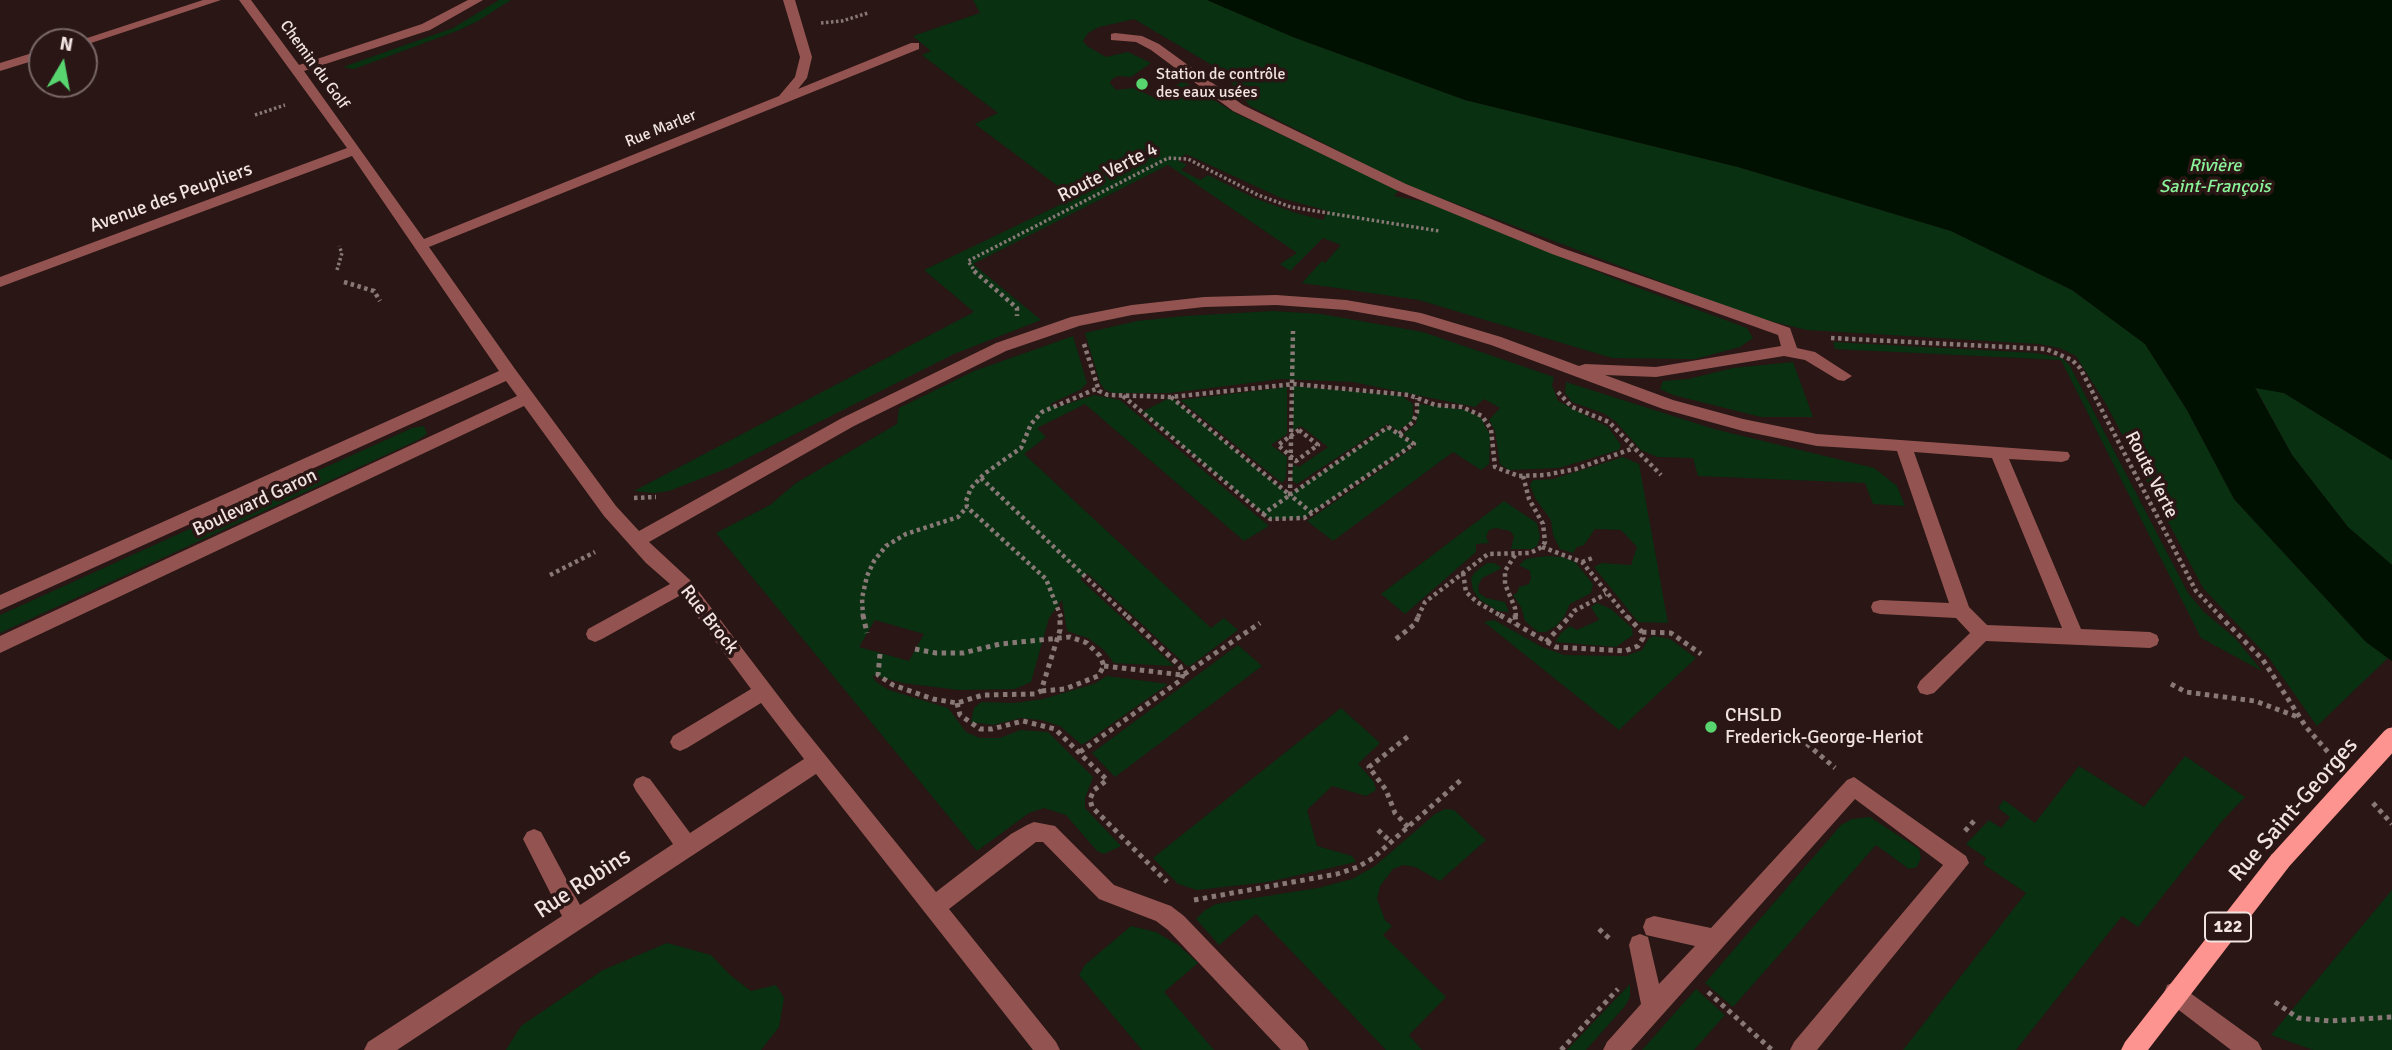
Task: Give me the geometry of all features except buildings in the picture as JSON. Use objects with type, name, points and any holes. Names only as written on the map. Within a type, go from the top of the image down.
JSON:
[{"type":"main road","name":"Rue Saint-Georges","points":[[2133,1050],[2280,861],[2392,737]]},
{"type":"street","points":[[98,37],[215,0]]},
{"type":"street","name":"Chemin du Golf","points":[[245,0],[355,150]]},
{"type":"street","points":[[295,71],[426,27],[477,0]]},
{"type":"street","points":[[780,100],[800,78],[806,57],[789,0]]},
{"type":"street","points":[[1115,37],[1138,39],[1155,47],[1238,108],[1401,187],[1557,251],[1785,332],[1790,352]]},
{"type":"street","name":"Rue Marler","points":[[421,245],[915,46]]},
{"type":"street","points":[[0,67],[28,58]]},
{"type":"street","name":"Rue Brock","points":[[355,150],[509,373],[610,511],[636,541],[684,585],[818,761],[1048,1050]]},
{"type":"street","name":"Avenue des Peupliers","points":[[0,282],[355,150]]},
{"type":"street","points":[[636,541],[848,422],[969,361],[1060,325],[1132,310],[1191,303],[1242,300],[1346,305],[1416,317],[1457,328],[1563,374],[1743,425],[1817,440],[2062,456]]},
{"type":"street","points":[[1563,374],[1656,372],[1769,352],[1790,352],[1809,356],[1844,376]]},
{"type":"street","name":"Boulevard Garon","points":[[0,603],[509,373]]},
{"type":"street","name":"Boulevard Garon","points":[[0,645],[527,398]]},
{"type":"street","points":[[1904,447],[1961,611],[1982,633],[2150,640]]},
{"type":"street","points":[[1998,452],[2075,636]]},
{"type":"street","points":[[595,634],[684,585]]},
{"type":"street","points":[[1880,607],[1961,611]]},
{"type":"street","points":[[1927,687],[1982,633]]},
{"type":"street","points":[[680,742],[764,691]]},
{"type":"street","name":"Rue Robins","points":[[376,1050],[818,761]]},
{"type":"street","points":[[643,785],[687,847]]},
{"type":"street","points":[[1615,1050],[1854,786],[1958,863],[1802,1050]]},
{"type":"street","points":[[934,907],[1017,841],[1034,832],[1048,833],[1107,892],[1163,913],[1176,923],[1297,1050]]},
{"type":"street","points":[[534,839],[576,920]]},
{"type":"street","points":[[1654,927],[1715,939]]},
{"type":"street","points":[[1640,945],[1653,1008]]},
{"type":"street","points":[[2175,993],[2250,1050]]},
{"type":"path","points":[[818,24],[842,21],[868,13]]},
{"type":"path","points":[[255,116],[285,105]]},
{"type":"path","name":"Route Verte 4","points":[[1011,324],[1018,312],[1017,308],[974,271],[968,261],[1168,158],[1188,159],[1258,195],[1291,207],[1445,232]]},
{"type":"path","points":[[337,270],[342,253],[339,246]]},
{"type":"path","points":[[344,282],[374,290],[380,301]]},
{"type":"path","points":[[1290,495],[1293,331]]},
{"type":"path","name":"Route Verte","points":[[1785,332],[1844,339],[2046,349],[2072,360],[2080,368],[2196,591],[2263,660],[2300,718],[2340,766]]},
{"type":"path","points":[[1081,334],[1098,388],[1108,395],[1171,397],[1290,384],[1328,385],[1409,395],[1435,405],[1462,407],[1482,416],[1491,429],[1495,467],[1523,476],[1576,469],[1634,448]]},
{"type":"path","points":[[1563,374],[1558,392],[1563,400],[1572,407],[1609,422],[1661,475]]},
{"type":"path","points":[[1041,691],[1057,638],[1060,617],[1046,579],[967,507],[966,501],[971,488],[981,478],[1021,448],[1031,424],[1042,412],[1098,388]]},
{"type":"path","points":[[1123,396],[1263,514],[1270,519],[1304,518],[1413,444],[1388,427],[1263,514]]},
{"type":"path","points":[[1171,397],[1312,513]]},
{"type":"path","points":[[1399,434],[1413,422],[1418,398]]},
{"type":"path","points":[[1299,430],[1318,445],[1296,461],[1278,445],[1290,436],[1299,430]]},
{"type":"path","points":[[1396,639],[1415,624],[1425,602],[1488,554],[1530,553],[1542,547],[1545,542],[1543,524],[1529,499],[1523,476]]},
{"type":"path","points":[[981,478],[1180,666],[1183,675]]},
{"type":"path","points":[[867,633],[863,625],[862,597],[866,576],[874,561],[886,546],[906,534],[958,517],[967,507]]},
{"type":"path","points":[[1463,573],[1466,592],[1477,603],[1556,648],[1625,650],[1638,646],[1643,638],[1642,632],[1606,594],[1582,562],[1542,547]]},
{"type":"path","points":[[550,575],[595,552]]},
{"type":"path","points":[[1516,554],[1505,571],[1505,584],[1516,608],[1516,626]]},
{"type":"path","points":[[1582,562],[1595,557]]},
{"type":"path","points":[[1546,642],[1570,619],[1574,611],[1606,594]]},
{"type":"path","points":[[1080,752],[1181,680],[1183,675],[1260,624]]},
{"type":"path","points":[[1642,632],[1671,633],[1701,653]]},
{"type":"path","points":[[915,649],[936,653],[963,653],[1000,644],[1070,637],[1087,643],[1100,656],[1104,666]]},
{"type":"path","points":[[880,654],[878,675],[893,685],[957,703],[983,695],[1035,694],[1065,689],[1098,676],[1104,666]]},
{"type":"path","points":[[1104,666],[1183,675]]},
{"type":"path","points":[[2171,684],[2186,692],[2255,701],[2300,718]]},
{"type":"path","points":[[957,703],[960,715],[979,729],[992,729],[1023,721],[1037,722],[1055,729],[1107,780],[1094,790],[1090,799],[1092,807],[1173,888]]},
{"type":"path","points":[[1793,732],[1854,786]]},
{"type":"path","points":[[1408,827],[1395,813],[1386,790],[1369,767],[1410,734]]},
{"type":"path","points":[[1182,897],[1191,900],[1214,898],[1337,874],[1373,858],[1461,780]]},
{"type":"path","points":[[2366,795],[2392,824]]},
{"type":"path","points":[[1378,831],[1391,842]]},
{"type":"path","points":[[1561,1050],[1622,985]]},
{"type":"path","points":[[1700,985],[1772,1050]]},
{"type":"path","points":[[2276,1002],[2298,1018],[2330,1021],[2392,1017]]},
{"type":"green space","points":[[499,0],[511,0],[457,31],[354,69],[343,67],[453,28]]},
{"type":"green space","points":[[973,0],[1207,0],[1293,37],[1465,100],[1738,167],[1951,231],[2072,290],[2145,344],[2187,410],[2234,499],[2366,642],[2388,658],[2317,726],[2269,658],[2203,588],[2106,404],[2076,356],[2060,348],[2039,344],[1807,330],[1762,319],[1717,303],[1404,184],[1250,106],[1222,71],[1134,19],[1099,27],[1088,33],[1083,41],[1106,57],[1128,52],[1151,63],[1131,77],[1118,76],[1112,79],[1110,83],[1116,90],[1134,88],[1155,98],[1183,81],[1235,113],[1399,190],[1394,196],[1426,202],[1628,284],[1747,328],[1753,338],[1740,347],[1695,359],[1612,358],[1419,300],[1302,283],[1341,245],[1323,238],[1290,271],[1280,264],[1297,253],[1168,165],[973,264],[1041,320],[954,354],[728,468],[669,491],[634,491],[974,312],[924,270],[1074,198],[975,124],[998,113],[922,55],[931,51],[913,36],[980,13]],"holes":[[[1186,154],[1281,198],[1328,211],[1323,220],[1296,213],[1254,198],[1208,175],[1200,180],[1181,170],[1187,165],[1177,160]]]},
{"type":"green space","points":[[1273,311],[1321,314],[1423,332],[1554,377],[1552,385],[1558,401],[1608,427],[1621,445],[1619,450],[1559,468],[1509,470],[1500,464],[1495,431],[1489,420],[1500,408],[1484,399],[1475,407],[1353,382],[1281,379],[1170,393],[1113,393],[1105,390],[1100,383],[1085,333],[1137,321]]},
{"type":"green space","points":[[1073,336],[1087,383],[1080,390],[1050,404],[1055,408],[1094,395],[1120,400],[1269,526],[1244,541],[1085,404],[1037,428],[1046,437],[1024,454],[1211,628],[1224,618],[1238,630],[1190,666],[1186,665],[1087,573],[1080,579],[1174,666],[1114,663],[1104,650],[1088,638],[1067,631],[1062,600],[1049,618],[1031,682],[1015,689],[959,690],[903,683],[872,675],[876,682],[889,690],[948,708],[966,732],[980,738],[1000,738],[1020,730],[1048,732],[1093,777],[1085,798],[1085,808],[1121,846],[1104,854],[1097,851],[1066,815],[1044,808],[1029,813],[977,851],[716,533],[770,505],[796,483],[897,424],[899,408],[974,371]],"holes":[[[875,620],[924,634],[909,661],[859,647]]]},
{"type":"green space","points":[[1833,342],[2036,353],[2062,358],[2070,366],[2188,593],[2204,612],[2235,638],[2262,671],[2201,638],[2061,360],[1835,349]]},
{"type":"green space","points":[[1793,362],[1813,417],[1761,417],[1673,395],[1660,389],[1663,381],[1688,379],[1733,368]]},
{"type":"green space","points":[[1566,382],[1714,429],[1874,468],[1897,486],[1905,506],[1873,504],[1865,483],[1698,476],[1693,458],[1657,457],[1641,450],[1616,422],[1605,414],[1572,402],[1565,393]]},
{"type":"green space","points":[[1293,386],[1402,396],[1413,404],[1413,420],[1398,431],[1388,424],[1297,484],[1292,480],[1293,465],[1299,467],[1328,447],[1301,426],[1293,430]]},
{"type":"green space","points":[[1287,387],[1287,434],[1271,445],[1287,457],[1286,478],[1282,483],[1180,400]]},
{"type":"green space","points":[[2255,387],[2284,393],[2392,460],[2392,565],[2348,527],[2292,455]]},
{"type":"green space","points":[[1171,397],[1289,495],[1388,427],[1414,444],[1304,518],[1270,519],[1142,412]]},
{"type":"green space","points":[[1419,404],[1466,410],[1481,418],[1490,435],[1489,464],[1481,470],[1453,452],[1333,541],[1307,521],[1417,445],[1403,434],[1416,424]]},
{"type":"green space","points":[[424,426],[427,434],[418,440],[0,633],[0,615],[412,428]]},
{"type":"green space","points":[[1623,457],[1639,464],[1668,623],[1638,622],[1594,567],[1602,563],[1631,565],[1637,547],[1621,530],[1595,529],[1584,545],[1577,547],[1573,553],[1560,549],[1553,535],[1551,520],[1535,498],[1530,485],[1533,480],[1553,479]]},
{"type":"green space","points":[[1504,501],[1537,523],[1540,537],[1537,546],[1532,549],[1511,549],[1514,536],[1510,531],[1496,528],[1489,530],[1486,537],[1489,543],[1476,544],[1476,552],[1405,614],[1381,594]]},
{"type":"green space","points":[[1562,557],[1575,562],[1593,584],[1591,593],[1570,604],[1556,626],[1546,632],[1538,632],[1525,621],[1521,607],[1513,595],[1519,587],[1529,584],[1531,578],[1530,571],[1519,565],[1526,559]]},
{"type":"green space","points":[[1487,563],[1494,563],[1502,568],[1482,578],[1478,586],[1479,593],[1486,598],[1505,602],[1509,612],[1498,611],[1480,600],[1473,590],[1471,578]]},
{"type":"green space","points":[[1597,603],[1611,609],[1632,628],[1633,635],[1616,647],[1555,642],[1570,626],[1577,630],[1599,620],[1591,607]]},
{"type":"green space","points":[[1494,620],[1542,647],[1564,655],[1626,656],[1642,650],[1649,638],[1654,636],[1670,639],[1696,658],[1619,730],[1484,622]]},
{"type":"green space","points":[[1238,645],[1262,666],[1115,777],[1092,753]]},
{"type":"green space","points":[[1107,676],[1168,684],[1082,745],[1060,726],[1041,720],[1021,718],[993,725],[971,722],[974,708],[981,702],[1015,703],[1043,699],[1094,684]]},
{"type":"green space","points":[[1341,708],[1380,743],[1358,764],[1374,782],[1376,790],[1366,796],[1332,786],[1307,810],[1317,846],[1352,856],[1356,862],[1268,882],[1197,890],[1178,884],[1153,858]]},
{"type":"green space","points":[[2185,756],[2245,797],[2223,820],[2138,927],[2122,916],[2016,1050],[1903,1050],[2026,893],[1983,864],[1986,858],[1966,844],[1989,820],[2001,828],[2010,817],[1998,808],[2004,800],[2035,823],[2079,766],[2144,807]]},
{"type":"green space","points":[[1445,809],[1454,810],[1486,840],[1440,881],[1415,867],[1403,865],[1393,869],[1380,886],[1377,899],[1385,920],[1392,926],[1383,935],[1446,997],[1409,1035],[1422,1050],[1386,1050],[1256,914],[1219,945],[1196,919],[1216,904],[1318,888],[1352,879],[1375,866],[1435,814]]},
{"type":"green space","points":[[1870,817],[1919,849],[1921,858],[1917,867],[1909,869],[1876,845],[1733,1007],[1705,983],[1841,825],[1852,819]]},
{"type":"green space","points":[[2392,890],[2392,1050],[2313,1050],[2271,1035]]},
{"type":"green space","points":[[1131,926],[1156,932],[1178,945],[1198,963],[1164,992],[1214,1050],[1142,1050],[1079,975],[1085,965]]},
{"type":"green space","points":[[667,943],[711,955],[730,975],[751,991],[776,985],[784,998],[779,1027],[761,1050],[506,1050],[521,1026],[603,970]]},
{"type":"green space","points":[[1630,984],[1630,997],[1625,1006],[1586,1050],[1567,1050]]},
{"type":"green space","points":[[1696,989],[1725,1015],[1694,1050],[1642,1050]]},
{"type":"water","name":"Rivière Saint-François","points":[[1207,0],[2392,0],[2392,460],[2284,393],[2255,388],[2292,455],[2348,527],[2392,565],[2392,661],[2366,642],[2234,499],[2187,410],[2145,344],[2072,290],[1951,231],[1738,167],[1465,100],[1293,37]]},
{"type":"place","name":"Station de contrôle des eaux usées","points":[[1142,84]]},
{"type":"place","name":"CHSLD Frederick-George-Heriot","points":[[1711,727]]}]
